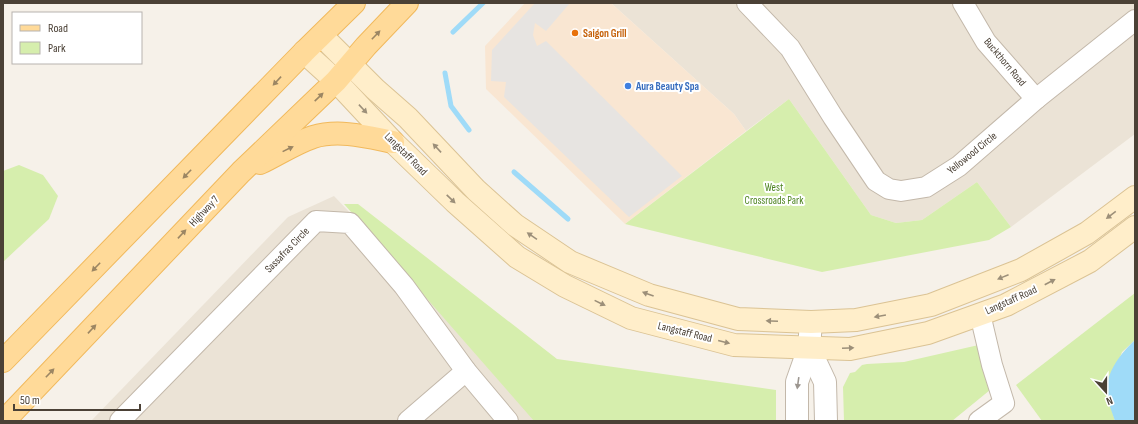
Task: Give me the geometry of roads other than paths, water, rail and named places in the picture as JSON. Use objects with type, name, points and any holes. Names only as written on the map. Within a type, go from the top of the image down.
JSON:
[{"type":"main road","points":[[3,361],[304,52],[354,3]]},
{"type":"main road","name":"Highway 7","points":[[4,421],[241,172],[336,81],[407,3]]},
{"type":"main road","points":[[322,36],[408,118],[476,190],[515,225],[570,262],[649,295],[738,319],[811,322],[856,320],[931,305],[1021,270],[1087,233],[1135,197]]},
{"type":"main road","name":"Langstaff Road","points":[[304,52],[336,81],[393,142],[455,202],[517,257],[565,286],[631,318],[734,345],[850,348],[928,333],[1006,305],[1090,261],[1135,227]]},
{"type":"main road","points":[[241,172],[313,137],[331,134],[348,134],[393,142]]},
{"type":"street","name":"Yellowood Circle","points":[[747,3],[790,48],[833,117],[876,181],[889,189],[901,191],[926,187],[959,166],[1036,98],[1135,20]]},
{"type":"street","name":"Buckthorn Road","points":[[963,3],[986,42],[1036,98]]},
{"type":"street","name":"Sassafras Circle","points":[[120,421],[316,221],[350,223],[404,286],[466,371],[508,421]]},
{"type":"street","points":[[979,421],[1004,403],[992,365],[980,314]]},
{"type":"street","points":[[797,421],[798,382],[810,348],[811,322]]},
{"type":"street","points":[[810,348],[824,382],[826,421]]},
{"type":"street","points":[[408,421],[466,371]]},
{"type":"water","points":[[1135,340],[1135,421],[1115,421],[1109,404],[1107,386],[1111,371],[1119,357]]},
{"type":"waterway","points":[[453,32],[483,3]]},
{"type":"waterway","points":[[445,73],[451,106],[469,130]]},
{"type":"waterway","points":[[514,172],[568,219]]},
{"type":"place","name":"Saigon Grill","points":[[575,33]]},
{"type":"place","name":"Aura Beauty Spa","points":[[628,86]]},
{"type":"park label","name":"West Crossroads Park","points":[[774,193]]}]
